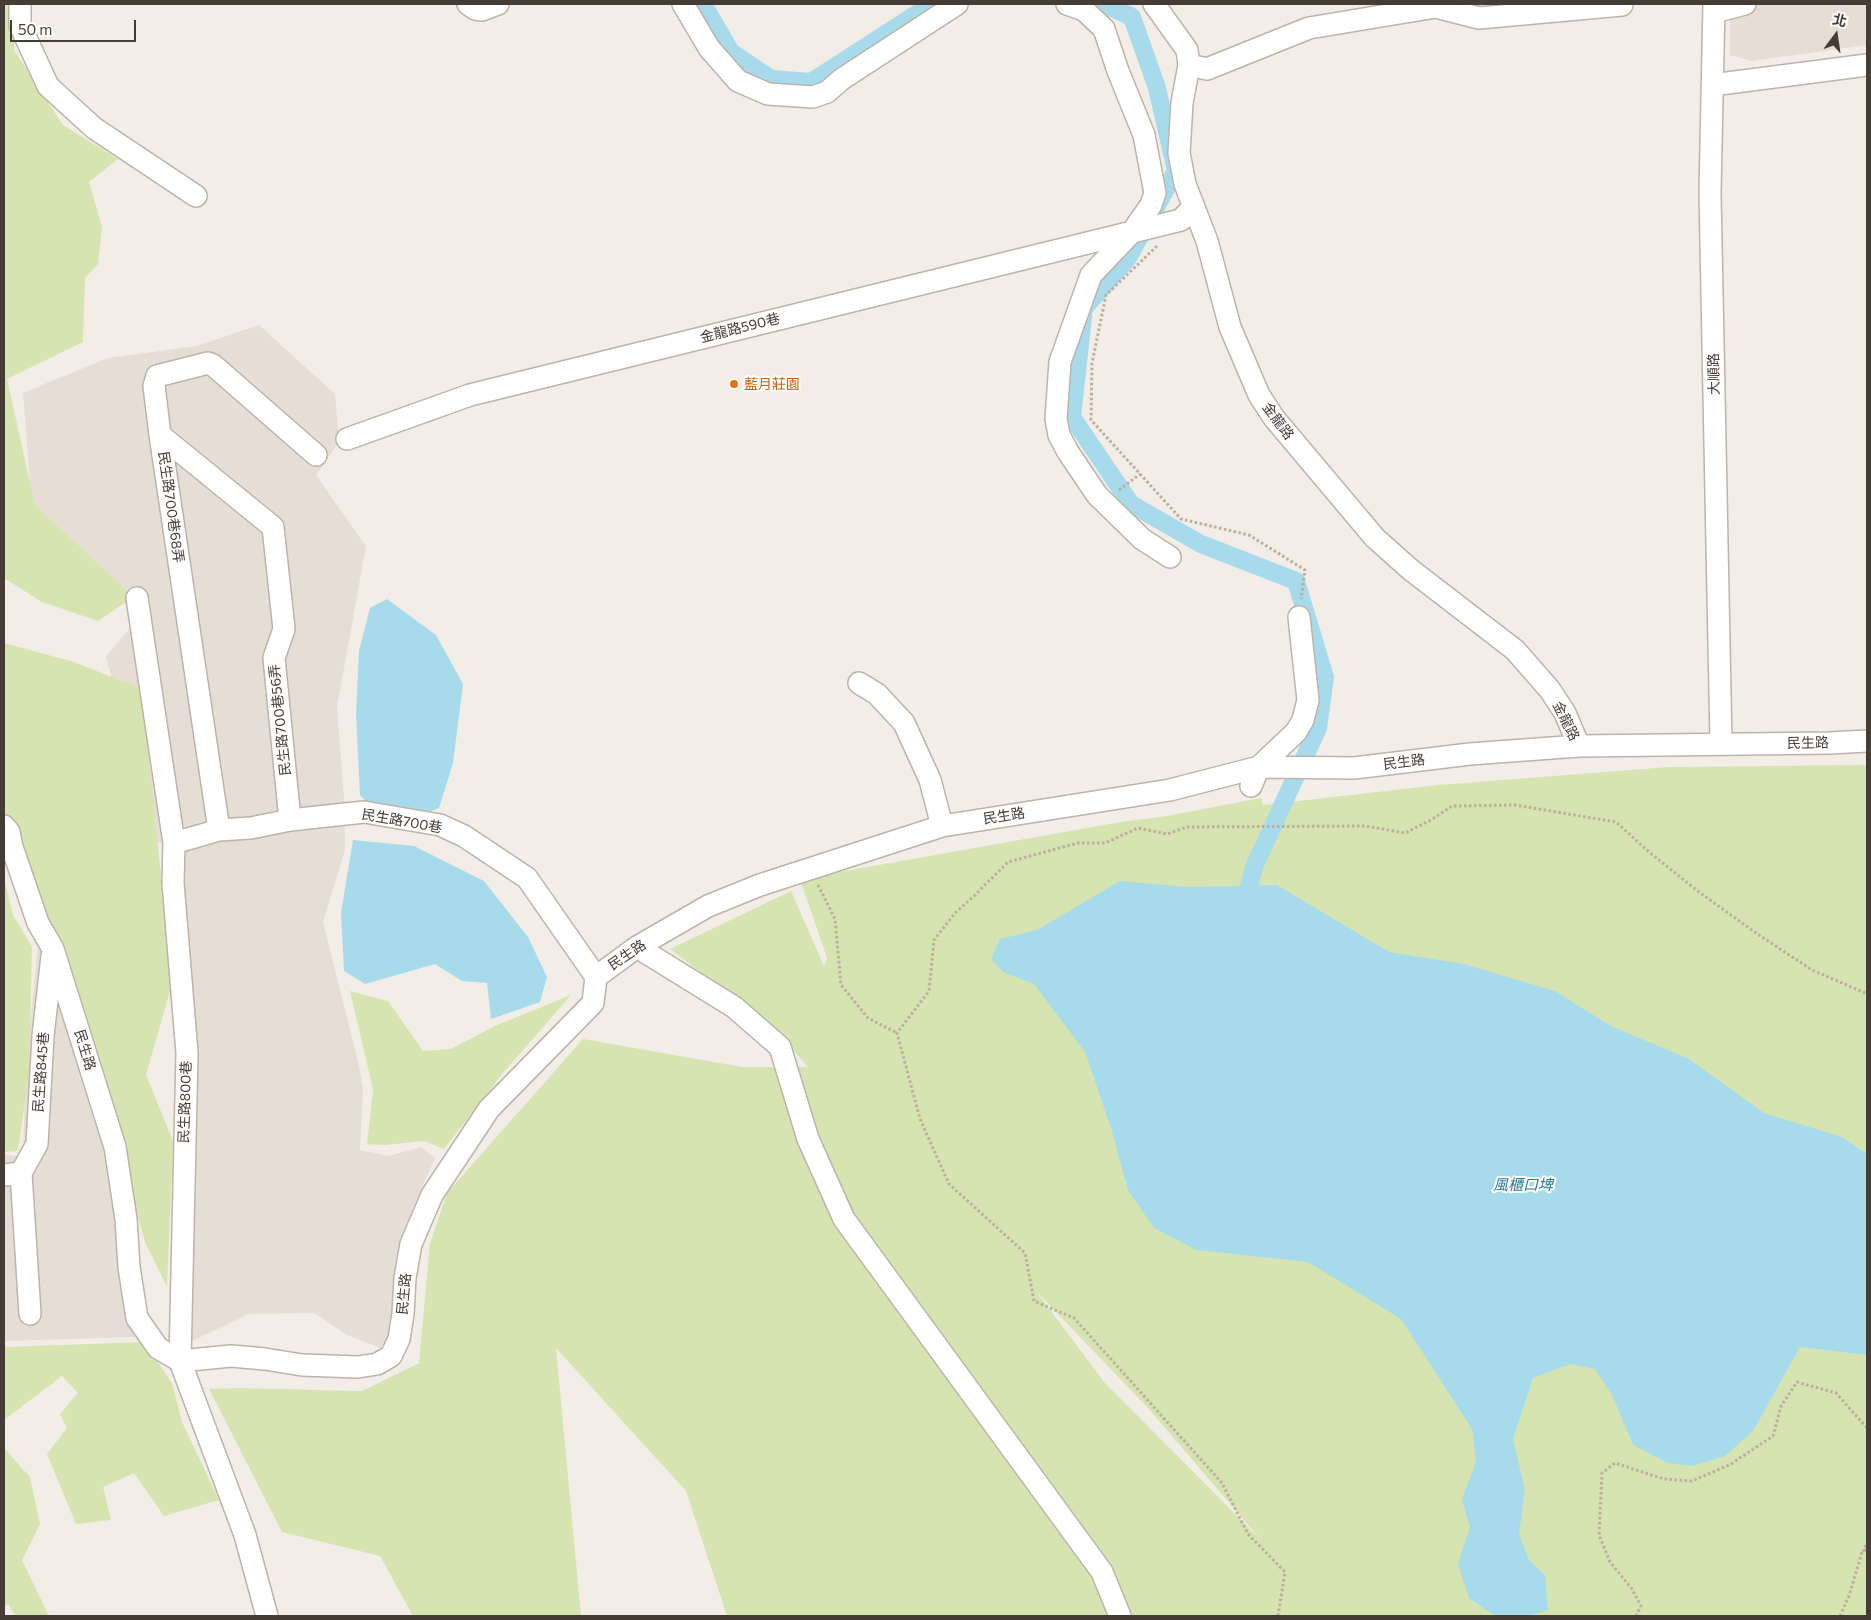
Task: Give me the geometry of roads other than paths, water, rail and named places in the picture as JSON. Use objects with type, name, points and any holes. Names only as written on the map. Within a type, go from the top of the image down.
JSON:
[{"type":"street","points":[[20,4],[20,25],[48,86],[94,128],[196,196]]},
{"type":"street","points":[[468,4],[475,9],[482,10],[498,4]]},
{"type":"street","points":[[683,4],[709,48],[738,81],[768,94],[813,97],[827,92],[842,79],[957,4]]},
{"type":"street","points":[[1068,4],[1084,10],[1104,29],[1118,71],[1145,135],[1155,193],[1151,205],[1135,232],[1090,275],[1060,362],[1056,419],[1060,435],[1068,452],[1097,495],[1142,539],[1170,557]]},
{"type":"street","name":"金龍路","points":[[1154,4],[1187,50],[1189,65],[1182,103],[1179,153],[1185,184],[1208,241],[1230,327],[1259,395],[1274,418],[1375,538],[1411,570],[1515,650],[1550,690],[1566,713],[1579,746]]},
{"type":"street","points":[[1189,65],[1207,69],[1309,28],[1436,7],[1479,18],[1622,4]]},
{"type":"street","points":[[1714,8],[1746,4]]},
{"type":"street","name":"大順路","points":[[1714,8],[1711,203],[1721,743]]},
{"type":"street","points":[[1712,85],[1867,65]]},
{"type":"street","points":[[1145,135],[1180,126]]},
{"type":"street","name":"金龍路590巷","points":[[347,438],[470,394],[1135,232],[1160,234],[1182,220],[1193,207]]},
{"type":"street","name":"民生路700巷68弄","points":[[219,830],[160,435],[154,386],[157,376],[208,364],[213,365],[316,455]]},
{"type":"street","name":"民生路700巷56弄","points":[[160,435],[273,527],[284,629],[274,658],[290,820]]},
{"type":"street","name":"民生路800巷","points":[[137,598],[174,843],[173,883],[187,1052],[180,1361]]},
{"type":"street","points":[[1255,776],[1296,732],[1303,720],[1308,700],[1299,617]]},
{"type":"street","points":[[859,684],[877,694],[904,723],[930,780],[942,826]]},
{"type":"street","name":"民生路","points":[[4,826],[9,832],[12,847],[38,923],[53,949],[115,1147],[126,1218],[128,1267],[137,1318],[158,1348],[180,1361],[231,1356],[302,1365],[358,1367],[377,1364],[391,1356],[399,1339],[403,1314],[405,1278],[411,1244],[432,1195],[489,1109],[593,1003],[596,977],[637,947],[708,906],[760,885],[942,826],[1255,776],[1354,768],[1470,754],[1579,746],[1867,741]]},
{"type":"street","name":"民生路700巷","points":[[174,843],[219,830],[251,828],[290,820],[364,812],[440,825],[464,836],[528,878],[596,977]]},
{"type":"street","points":[[637,947],[734,1007],[780,1047],[808,1138],[844,1219],[1102,1572],[1120,1616]]},
{"type":"street","name":"民生路845巷","points":[[12,1174],[37,1144],[43,1036],[53,949]]},
{"type":"street","points":[[12,1174],[30,1314]]},
{"type":"street","points":[[180,1361],[245,1535],[267,1616]]},
{"type":"water","points":[[387,599],[436,635],[463,684],[453,763],[439,808],[419,816],[375,811],[360,795],[356,715],[359,651],[370,608]]},
{"type":"water","points":[[353,840],[414,846],[484,881],[528,937],[547,977],[540,1002],[491,1019],[487,983],[462,981],[435,964],[365,984],[344,971],[341,913]]},
{"type":"water","name":"風櫃口埤","points":[[1120,881],[1189,887],[1277,885],[1389,952],[1464,964],[1555,991],[1611,1026],[1689,1059],[1764,1113],[1842,1137],[1867,1154],[1867,1355],[1800,1347],[1753,1431],[1725,1456],[1692,1466],[1668,1463],[1633,1445],[1612,1395],[1595,1369],[1570,1364],[1533,1378],[1513,1439],[1525,1490],[1519,1534],[1529,1560],[1545,1575],[1548,1610],[1529,1616],[1495,1616],[1469,1598],[1458,1564],[1470,1527],[1462,1499],[1476,1462],[1472,1429],[1401,1319],[1308,1262],[1196,1250],[1154,1228],[1128,1190],[1111,1128],[1085,1052],[1034,984],[1003,972],[991,959],[1000,939],[1037,930]]},
{"type":"waterway","points":[[703,4],[731,52],[771,79],[811,82],[932,4]]},
{"type":"waterway","points":[[1104,4],[1132,17],[1157,88],[1176,171],[1128,258],[1084,308],[1072,417],[1131,504],[1201,544],[1296,581],[1325,677],[1318,728],[1254,867],[1249,886],[1258,906]]},
{"type":"place","name":"藍月莊園","points":[[734,384]]}]
